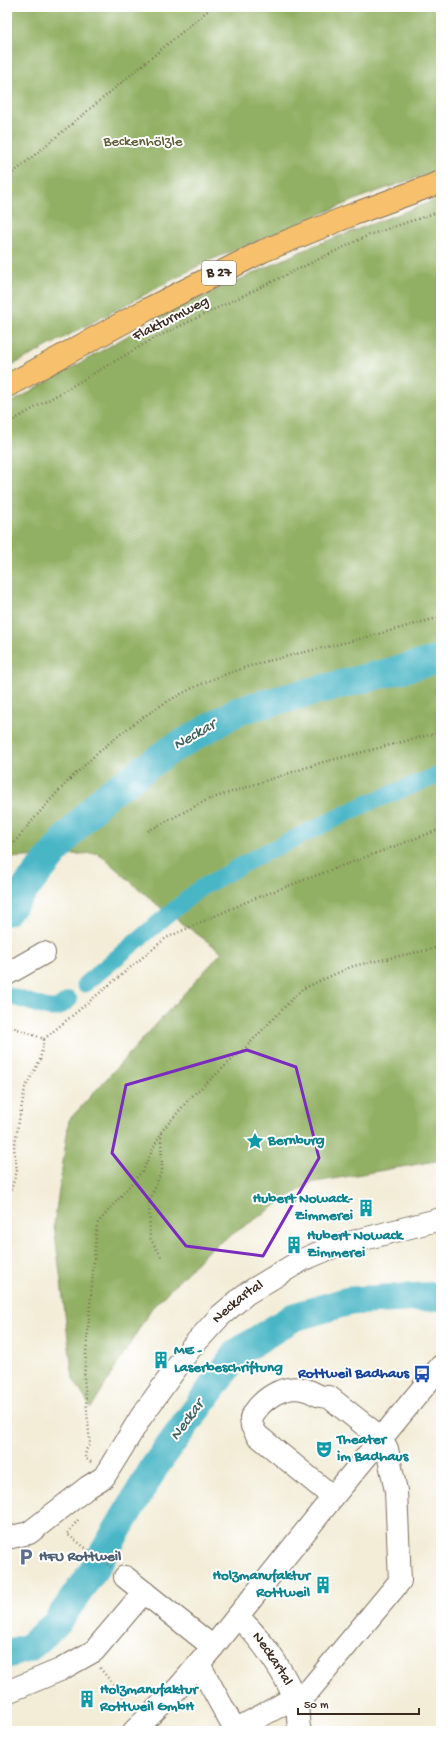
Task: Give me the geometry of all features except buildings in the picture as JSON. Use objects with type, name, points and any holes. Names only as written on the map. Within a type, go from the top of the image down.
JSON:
[{"type":"main road","name":"B 27","points":[[7,386],[148,309],[263,251],[354,214],[441,182]]},
{"type":"street","points":[[7,974],[44,953]]},
{"type":"street","name":"Neckartal","points":[[106,1474],[141,1417],[190,1349],[220,1316],[246,1294],[302,1260],[333,1247],[441,1219]]},
{"type":"street","name":"Neckartal","points":[[139,1727],[174,1692],[199,1664],[333,1496],[440,1368]]},
{"type":"street","points":[[199,1664],[235,1730],[295,1702],[400,1581],[396,1491],[387,1449],[381,1438],[329,1397],[318,1397],[306,1390],[295,1389],[272,1395],[264,1401],[251,1418],[252,1426],[257,1435],[333,1496]]},
{"type":"street","points":[[7,1538],[28,1533],[106,1474]]},
{"type":"street","points":[[125,1577],[213,1647]]},
{"type":"street","points":[[7,1692],[60,1670],[94,1651],[144,1592]]},
{"type":"street","name":"Neckartal","points":[[237,1617],[254,1633],[286,1681],[295,1702],[300,1731]]},
{"type":"path","points":[[7,178],[212,7]]},
{"type":"path","name":"Flakturmweg","points":[[7,424],[153,339],[369,235],[441,211]]},
{"type":"path","points":[[7,852],[78,771],[123,733],[170,700],[216,678],[273,659],[341,644],[441,617]]},
{"type":"path","points":[[148,831],[207,800],[320,763],[441,732]]},
{"type":"path","points":[[7,1249],[9,1230],[7,1202],[17,1171],[14,1148],[25,1088],[40,1060],[44,1039],[166,938],[253,899],[441,829]]},
{"type":"path","points":[[106,1474],[85,1458],[86,1450],[90,1444],[84,1378],[97,1224],[143,1170],[161,1132],[190,1098],[246,1047],[302,989],[353,966],[441,947]]},
{"type":"path","points":[[7,1025],[44,1039]]},
{"type":"path","points":[[161,1132],[162,1170],[149,1202],[150,1238],[162,1258]]},
{"type":"path","points":[[70,1538],[125,1577]]},
{"type":"path","points":[[89,1654],[139,1727]]},
{"type":"highlighted area","points":[[247,1050],[296,1067],[319,1158],[263,1256],[186,1246],[112,1153],[126,1085]]},
{"type":"green space","name":"Beckenhölzle","points":[[7,7],[441,7],[441,169],[367,195],[206,262],[7,368]]},
{"type":"green space","points":[[441,198],[441,1160],[310,1183],[210,1249],[151,1309],[91,1408],[73,1379],[54,1225],[69,1120],[222,952],[160,907],[98,853],[7,858],[7,405],[169,312],[313,246]]},
{"type":"waterway","name":"Neckar","points":[[7,911],[68,836],[103,798],[169,751],[240,710],[441,659]]},
{"type":"waterway","points":[[85,984],[199,889],[258,856],[368,803],[441,774]]},
{"type":"waterway","points":[[7,995],[48,1008],[58,1008],[69,1000]]},
{"type":"waterway","name":"Neckar","points":[[7,1654],[28,1648],[56,1624],[94,1569],[155,1466],[238,1352],[294,1317],[349,1301],[441,1296]]},
{"type":"place","name":"Bernburg","points":[[255,1141]]},
{"type":"place","name":"Hubert Nowack- Zimmerei","points":[[366,1208]]},
{"type":"place","name":"Hubert Nowack Zimmerei","points":[[294,1245]]},
{"type":"place","name":"ME - Laserbeschriftung","points":[[161,1360]]},
{"type":"place","name":"Rottweil Badhaus","points":[[422,1374]]},
{"type":"place","name":"Theater im Badhaus","points":[[324,1449]]},
{"type":"place","name":"HFU Rottweil","points":[[26,1557]]},
{"type":"place","name":"Holzmanufaktur Rottweil","points":[[323,1585]]},
{"type":"place","name":"Holzmanufaktur Rottweil GmbH","points":[[87,1699]]}]
